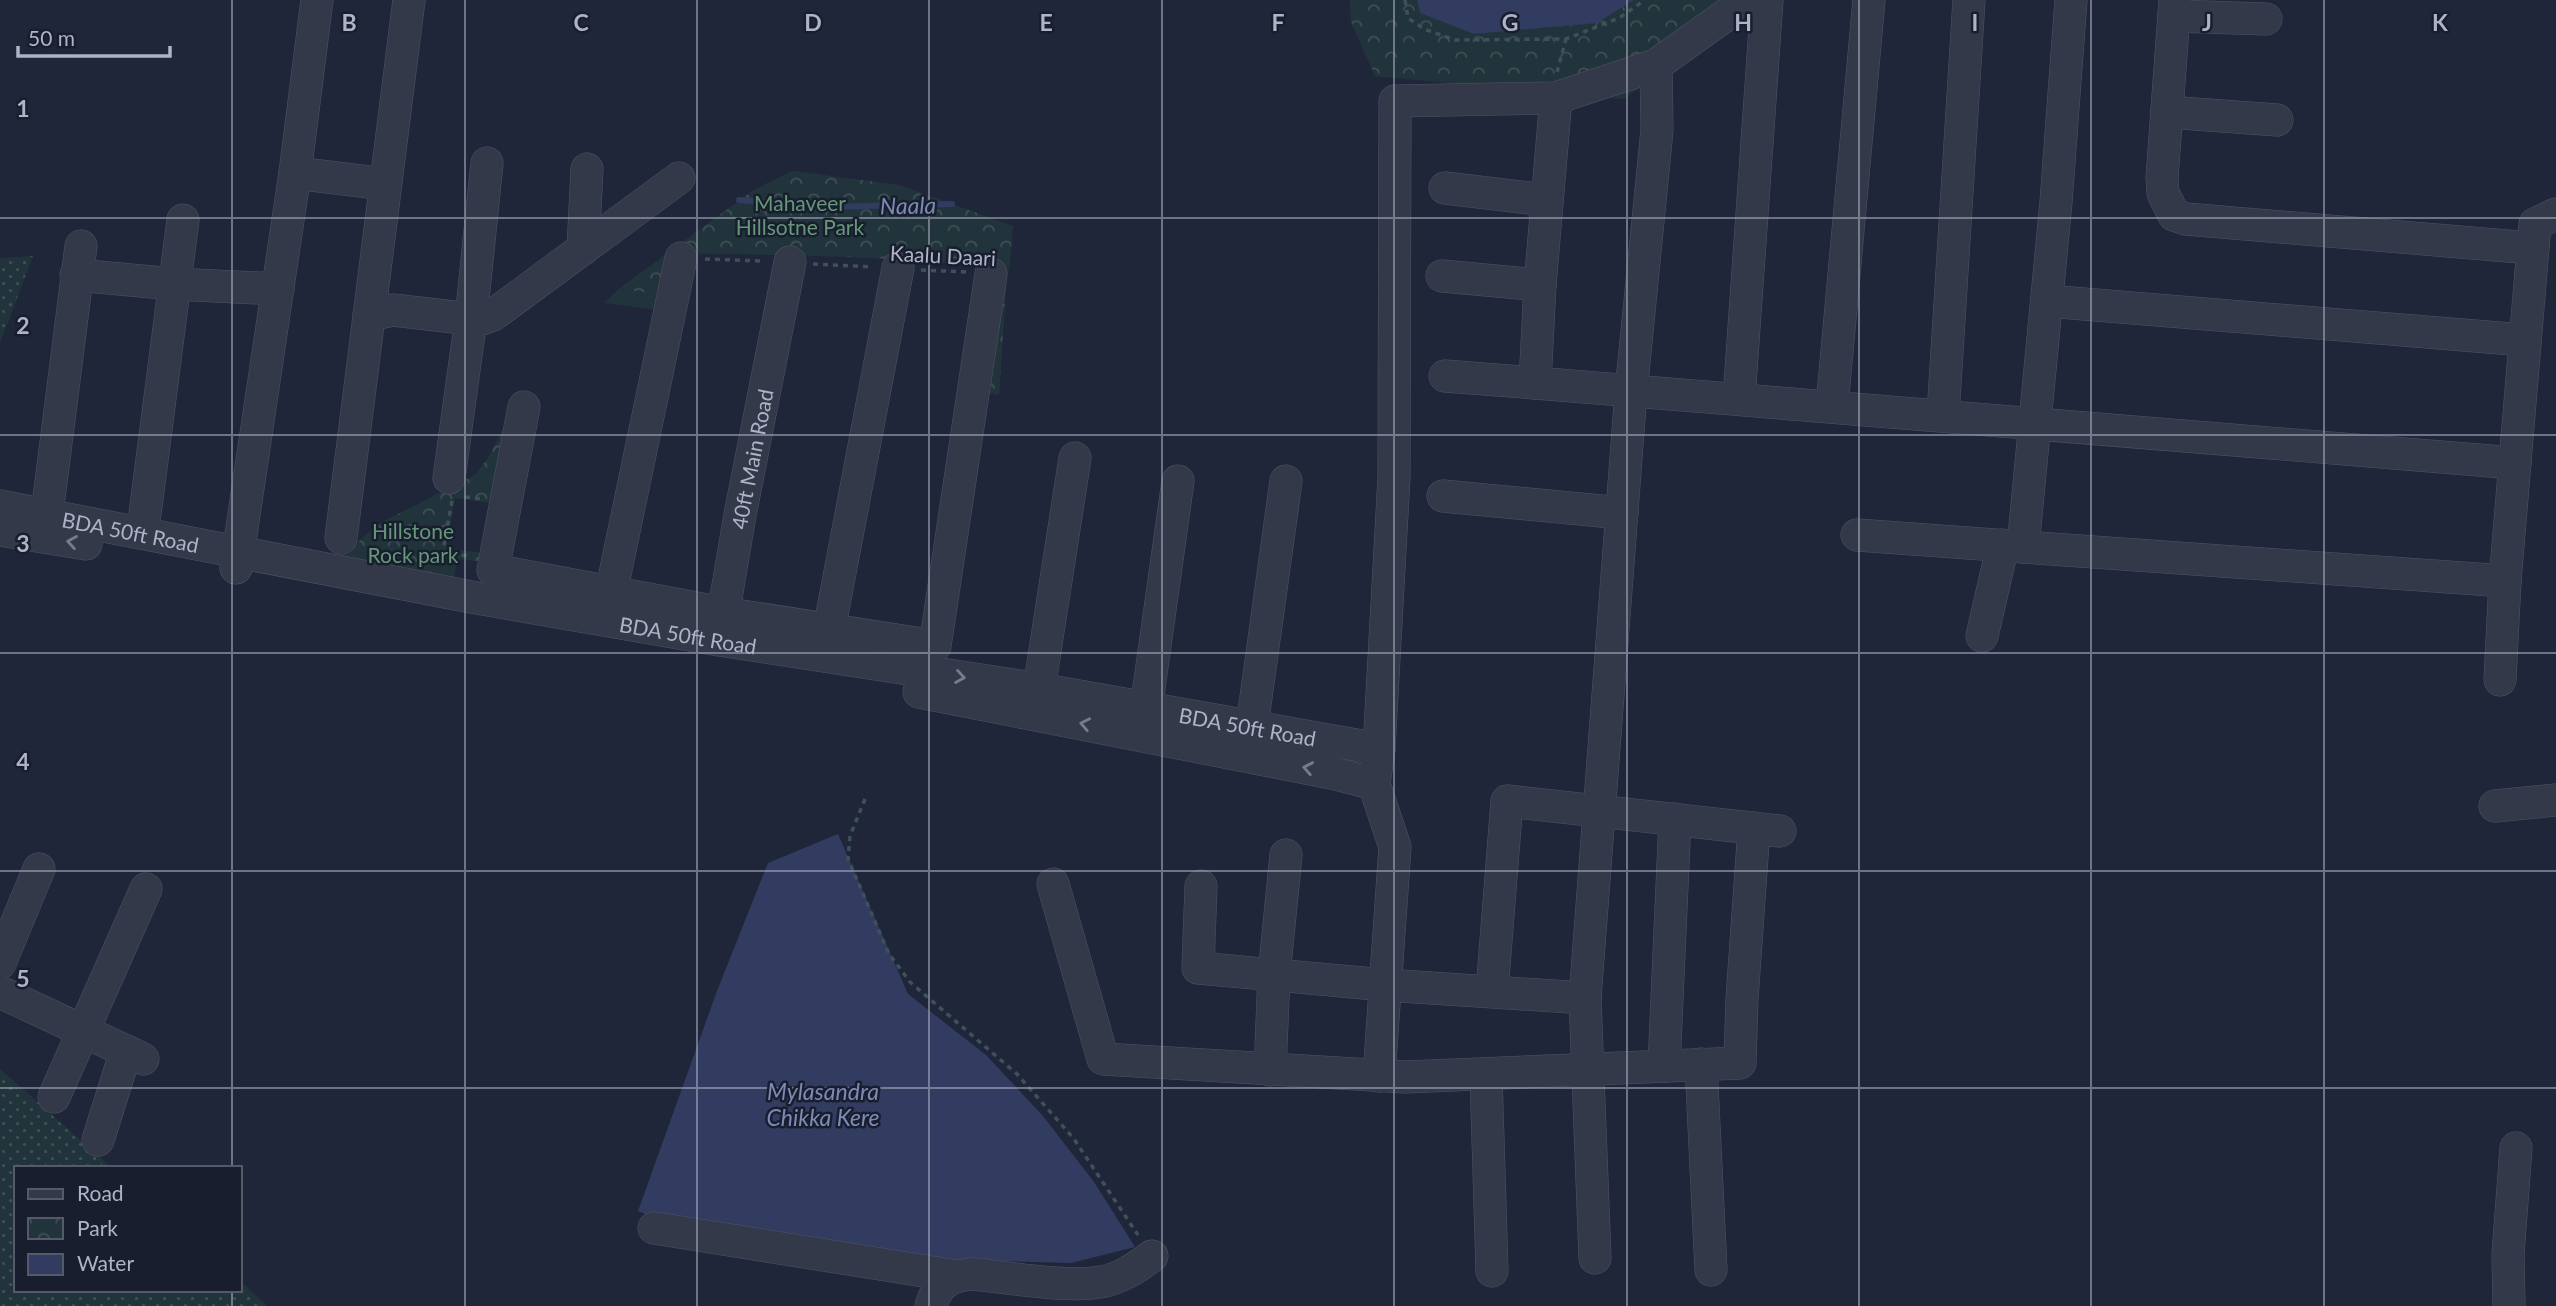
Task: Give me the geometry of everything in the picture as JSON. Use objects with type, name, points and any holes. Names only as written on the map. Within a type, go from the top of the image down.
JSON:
[{"type":"street","points":[[237,560],[295,173],[317,0]]},
{"type":"street","points":[[341,538],[409,0]]},
{"type":"street","points":[[1379,1076],[1395,847],[1374,784],[1379,749],[1394,477],[1395,102],[1556,98],[1656,65],[1747,0]]},
{"type":"street","points":[[1739,400],[1767,0]]},
{"type":"street","points":[[1832,406],[1868,0]]},
{"type":"street","points":[[1943,415],[1969,0]]},
{"type":"street","points":[[1982,636],[2013,546],[2036,423],[2071,0]]},
{"type":"street","points":[[2266,19],[2174,8],[2162,193],[2174,215],[2186,219],[2531,248]]},
{"type":"street","points":[[1595,1258],[1585,998],[1631,392],[1657,130],[1656,65]]},
{"type":"street","points":[[1535,383],[1539,285],[1556,98]]},
{"type":"street","points":[[2166,112],[2277,120]]},
{"type":"street","points":[[449,478],[471,318],[488,163]]},
{"type":"street","points":[[583,249],[587,169]]},
{"type":"street","points":[[295,173],[386,184]]},
{"type":"street","points":[[369,315],[393,310],[482,319],[494,315],[679,178]]},
{"type":"street","points":[[1446,188],[1547,200]]},
{"type":"street","points":[[2500,680],[2531,248],[2535,224],[2556,214]]},
{"type":"street","points":[[145,514],[183,220]]},
{"type":"street","points":[[611,593],[681,258]]},
{"type":"street","points":[[48,498],[79,260],[174,284],[278,289]]},
{"type":"street","name":"40ft Main Road","points":[[720,636],[740,515],[790,262]]},
{"type":"street","points":[[829,630],[898,268]]},
{"type":"street","points":[[524,407],[493,570],[611,593],[720,636],[829,630],[935,646],[991,274]]},
{"type":"street","points":[[1442,276],[1539,285]]},
{"type":"street","points":[[2047,300],[2524,340]]},
{"type":"street","points":[[1445,376],[2515,463]]},
{"type":"street","points":[[1039,689],[1075,458]]},
{"type":"street","points":[[1146,709],[1178,481]]},
{"type":"street","points":[[1252,726],[1286,481]]},
{"type":"street","points":[[1443,496],[1622,513]]},
{"type":"street","name":"BDA 50ft Road","points":[[0,525],[720,636],[1379,749]]},
{"type":"street","points":[[1857,535],[2505,581]]},
{"type":"street","name":"BDA 50ft Road","points":[[720,636],[939,696],[1336,774],[1374,784]]},
{"type":"street","points":[[2496,806],[2556,800]]},
{"type":"street","points":[[1053,884],[1102,1059],[1406,1077],[1740,1063],[1742,999],[1767,830],[1507,801],[1492,991]]},
{"type":"street","points":[[1664,1066],[1675,819]]},
{"type":"street","points":[[1270,1070],[1274,975],[1286,855]]},
{"type":"street","points":[[0,964],[39,870]]},
{"type":"street","points":[[1201,886],[1198,968],[1385,985],[1585,998]]},
{"type":"street","points":[[54,1097],[146,889]]},
{"type":"street","points":[[0,992],[134,1055],[98,1140]]},
{"type":"street","points":[[1701,1064],[1711,1270]]},
{"type":"street","points":[[1486,1074],[1492,1271]]},
{"type":"street","points":[[2509,1306],[2508,1254],[2516,1147]]},
{"type":"street","points":[[654,1228],[955,1276]]},
{"type":"street","points":[[931,1306],[935,1291],[955,1276],[971,1273],[1079,1284],[1101,1282],[1128,1273],[1152,1256]]},
{"type":"path","points":[[1405,0],[1408,18],[1424,29],[1455,40],[1566,39],[1619,18],[1646,0]]},
{"type":"path","name":"Kaalu Daari","points":[[681,258],[991,274]]},
{"type":"path","points":[[494,561],[443,551],[453,495],[504,502]]},
{"type":"path","points":[[865,799],[850,836],[848,859],[889,954],[911,982],[1017,1074],[1066,1130],[1152,1256]]},
{"type":"green space","points":[[1350,0],[1417,0],[1420,13],[1597,23],[1634,0],[1777,0],[1623,99],[1375,76],[1351,22]]},
{"type":"green space","name":"Mahaveer Hillsotne Park","points":[[793,171],[899,185],[1013,226],[1009,271],[928,261],[681,253],[660,295],[619,289],[752,191]]},
{"type":"green space","points":[[33,256],[0,343],[0,258]]},
{"type":"green space","points":[[991,274],[1007,275],[999,395],[979,392]]},
{"type":"green space","points":[[619,289],[660,295],[657,310],[604,303]]},
{"type":"green space","name":"Hillstone Rock park","points":[[527,392],[493,503],[455,498],[446,548],[488,554],[487,562],[457,559],[453,584],[340,558],[378,524],[475,475]]},
{"type":"green space","points":[[0,1069],[110,1166],[14,1166],[14,1292],[242,1292],[242,1283],[267,1306],[0,1306]]},
{"type":"water","points":[[1417,0],[1634,0],[1597,23],[1474,34],[1420,13]]},
{"type":"water","name":"Mylasandra Chikka Kere","points":[[838,834],[908,994],[986,1055],[1043,1116],[1094,1182],[1135,1247],[1071,1263],[998,1261],[940,1267],[697,1235],[638,1211],[717,991],[768,863]]},
{"type":"waterway","name":"Naala","points":[[739,200],[824,207],[952,204]]}]
